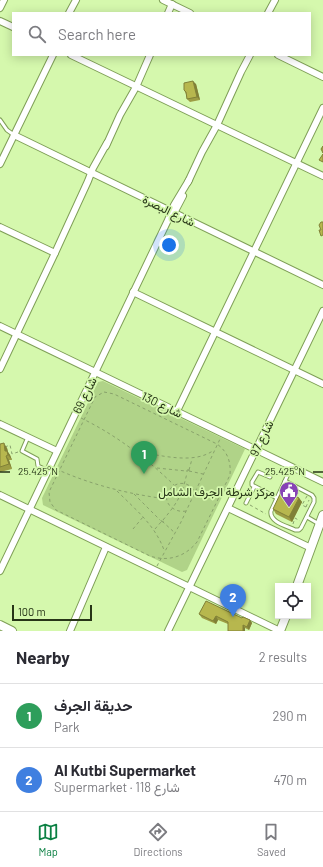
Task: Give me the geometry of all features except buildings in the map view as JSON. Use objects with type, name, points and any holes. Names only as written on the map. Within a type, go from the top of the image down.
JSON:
[{"type":"street","points":[[0,8],[4,0]]},
{"type":"street","points":[[70,12],[76,0]]},
{"type":"street","points":[[163,0],[188,12]]},
{"type":"street","points":[[269,12],[275,0]]},
{"type":"street","points":[[169,12],[174,5]]},
{"type":"street","points":[[172,12],[174,5]]},
{"type":"street","points":[[0,21],[12,27]]},
{"type":"street","points":[[0,164],[53,56]]},
{"type":"street","points":[[73,56],[323,176]]},
{"type":"street","points":[[0,369],[107,143],[122,108],[149,56]]},
{"type":"street","name":"شارع 69","points":[[241,72],[247,56]]},
{"type":"street","name":"شارع 69","points":[[0,571],[133,292],[249,56]]},
{"type":"street","points":[[280,56],[323,77]]},
{"type":"street","points":[[176,411],[323,108]]},
{"type":"street","name":"شارع البصرة","points":[[14,135],[323,285]]},
{"type":"street","points":[[0,227],[55,254]]},
{"type":"street","points":[[133,292],[323,384]]},
{"type":"street","name":"شارع 97","points":[[168,631],[323,311]]},
{"type":"street","name":"شارع 130","points":[[0,326],[323,482]]},
{"type":"street","points":[[0,424],[57,451]]},
{"type":"street","points":[[0,495],[280,631],[285,619]]},
{"type":"street","points":[[228,508],[311,548]]},
{"type":"street","points":[[298,583],[323,515]]},
{"type":"street","points":[[70,631],[108,548]]},
{"type":"street","points":[[0,625],[12,631]]},
{"type":"lane","points":[[0,120],[7,130],[14,135]]},
{"type":"lane","points":[[28,437],[22,451],[37,459],[38,466],[49,468]]},
{"type":"lane","points":[[284,482],[312,495],[314,498],[314,502],[299,530],[272,519],[270,516],[270,511],[291,467]]},
{"type":"lane","points":[[246,503],[254,487],[252,484],[257,473],[261,472],[270,477]]},
{"type":"lane","points":[[254,487],[277,498]]},
{"type":"lane","points":[[306,517],[319,524]]},
{"type":"path","points":[[104,392],[111,392],[218,444],[223,449],[228,457],[230,475],[197,542],[190,550],[181,555],[170,558],[161,559],[150,556],[53,508],[50,502],[49,492],[84,420],[95,397],[104,392]]},
{"type":"path","points":[[74,415],[108,432],[137,452],[174,485]]},
{"type":"path","points":[[155,570],[186,511],[223,434]]},
{"type":"path","points":[[0,448],[10,445],[12,454],[22,451]]},
{"type":"path","points":[[137,452],[192,458],[207,455],[215,449]]},
{"type":"path","points":[[189,471],[192,458]]},
{"type":"path","points":[[49,468],[60,470],[84,480],[116,490],[167,499]]},
{"type":"path","points":[[156,468],[189,471],[203,474]]},
{"type":"path","points":[[155,530],[179,499],[185,483],[187,472]]},
{"type":"path","points":[[186,511],[178,511],[169,504],[167,499],[168,491],[174,485],[185,483],[192,487],[195,492]]},
{"type":"path","points":[[116,490],[155,530],[165,551]]},
{"type":"path","points":[[308,493],[302,505],[310,510]]},
{"type":"path","points":[[133,494],[175,533]]},
{"type":"path","points":[[306,507],[312,495]]},
{"type":"path","points":[[246,503],[270,516]]},
{"type":"path","points":[[133,529],[143,517]]},
{"type":"path","points":[[291,528],[295,518],[304,523]]},
{"type":"green space","points":[[103,381],[245,449],[187,570],[182,572],[43,505],[42,498],[98,382]]},
{"type":"place","name":"حديقة الجرف","points":[[144,474]]},
{"type":"place","name":"مركز شرطة الجرف الشامل","points":[[289,508]]},
{"type":"place","name":"Al Kutbi Supermarket","points":[[233,617]]}]
